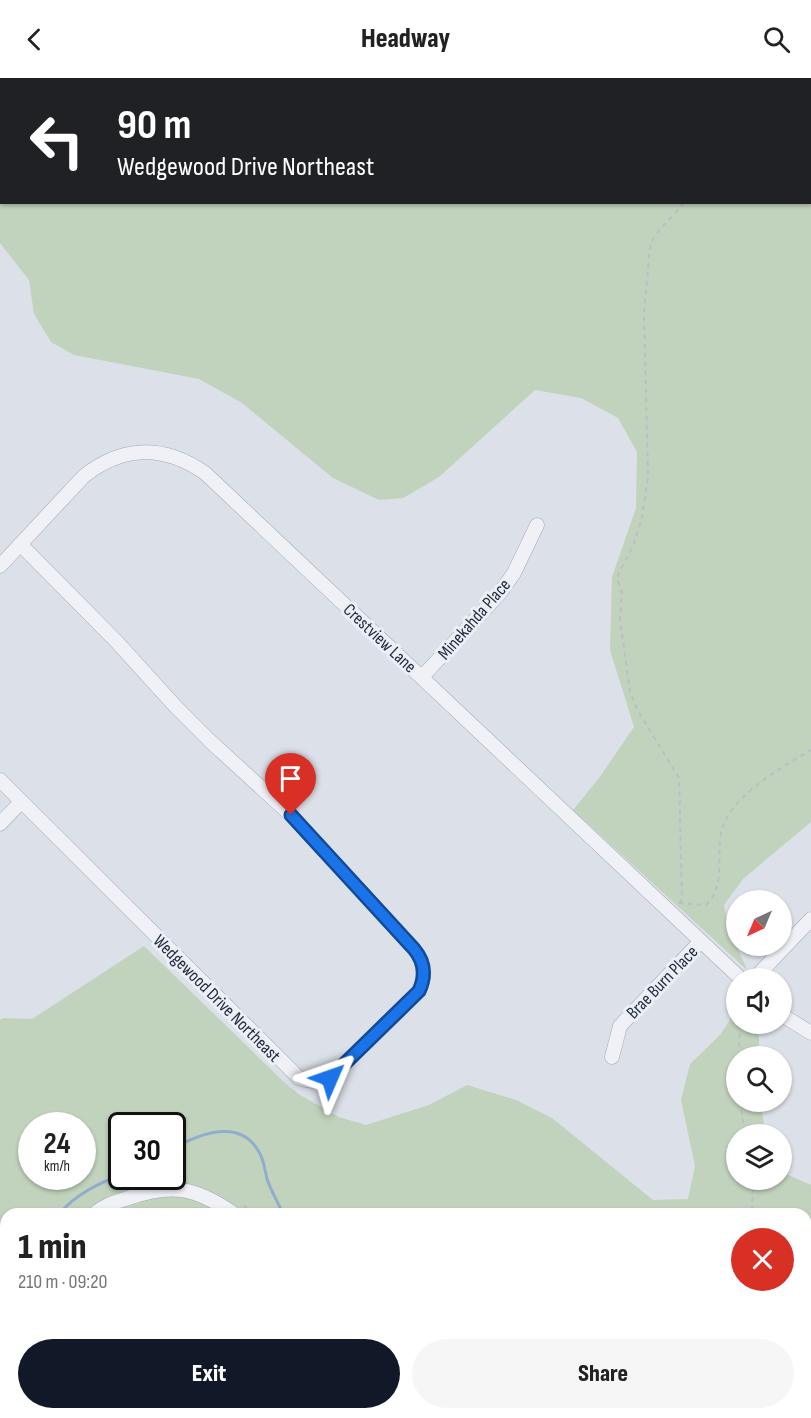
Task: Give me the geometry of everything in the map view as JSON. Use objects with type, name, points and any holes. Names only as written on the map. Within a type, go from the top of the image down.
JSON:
[{"type":"street","name":"Crestview Lane","points":[[0,566],[84,476],[97,466],[111,459],[133,453],[157,452],[190,462],[205,473],[729,968]]},
{"type":"street","name":"Minekahda Place","points":[[422,677],[500,593],[514,573],[537,525]]},
{"type":"street","name":"Wedgewood Drive Northeast","points":[[0,780],[298,1078],[308,1082],[321,1082],[338,1072],[419,991],[422,985],[424,972],[419,955],[319,844],[284,808],[182,713],[117,642],[20,544]]},
{"type":"street","points":[[0,824],[21,802]]},
{"type":"street","points":[[764,968],[811,919]]},
{"type":"street","name":"Brae Burn Place","points":[[612,1057],[621,1026],[701,941]]},
{"type":"street","points":[[792,1021],[811,1033]]},
{"type":"street","points":[[101,1208],[153,1190],[173,1189],[194,1192],[225,1208]]},
{"type":"path","points":[[675,910],[682,899],[679,778],[638,711],[630,692],[620,620],[622,592],[618,581],[622,567],[634,544],[642,517],[648,477],[644,313],[650,250],[656,234],[683,204]]},
{"type":"path","points":[[679,903],[706,905],[711,900],[719,874],[721,833],[729,816],[746,795],[811,750]]},
{"type":"path","points":[[752,1208],[753,1190]]},
{"type":"green space","points":[[0,204],[811,204],[811,822],[743,879],[735,890],[726,890],[724,905],[726,951],[573,810],[599,778],[634,727],[610,650],[612,577],[636,508],[637,452],[618,418],[581,398],[535,390],[439,477],[403,498],[379,500],[333,478],[242,403],[199,379],[74,355],[51,342],[34,314],[29,280],[0,243]]},
{"type":"green space","points":[[144,946],[285,1083],[300,1095],[339,1117],[366,1125],[429,1105],[467,1085],[516,1100],[552,1118],[653,1200],[688,1199],[695,1166],[681,1100],[690,1064],[720,1035],[726,1026],[726,1034],[759,1034],[759,1046],[726,1046],[726,1112],[762,1112],[764,1124],[726,1124],[726,1190],[792,1190],[792,1177],[811,1185],[811,1208],[0,1208],[0,1020],[3,1018],[32,1019]]},
{"type":"green space","points":[[732,956],[741,956],[745,968]]},
{"type":"waterway","points":[[186,1142],[218,1132],[230,1132],[251,1141],[261,1155],[267,1179],[280,1208]]},
{"type":"waterway","points":[[65,1208],[80,1195],[108,1180]]},
{"type":"route","points":[[291,815],[414,949],[423,964],[424,977],[419,991],[330,1078]]}]
